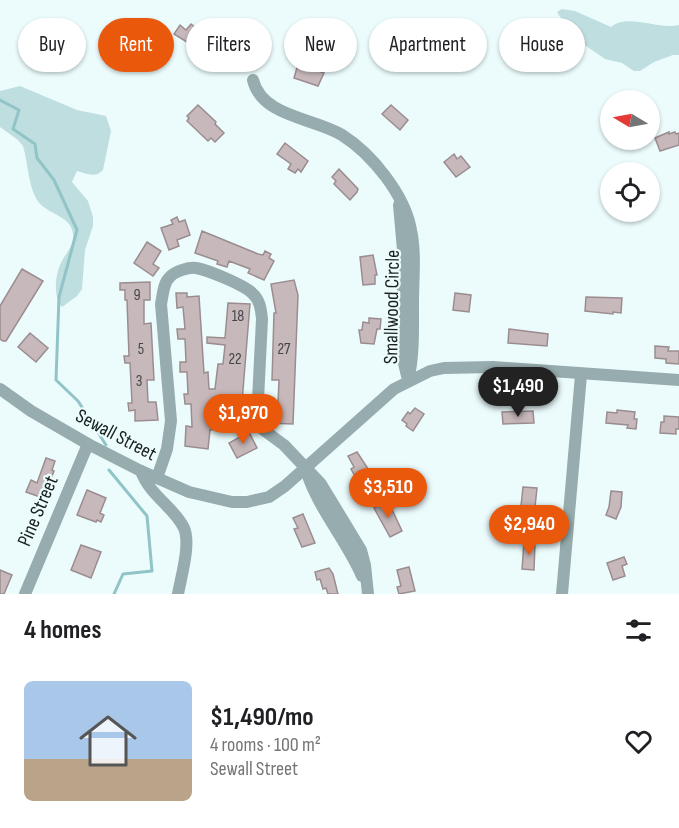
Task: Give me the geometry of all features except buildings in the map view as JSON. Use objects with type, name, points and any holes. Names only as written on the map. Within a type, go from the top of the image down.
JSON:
[{"type":"street","name":"Smallwood Circle","points":[[253,80],[258,95],[272,107],[320,124],[353,143],[381,171],[400,201],[408,249],[403,359],[408,381]]},
{"type":"street","points":[[157,478],[167,449],[171,422],[161,304],[164,287],[170,276],[196,268],[239,284],[254,294],[261,305],[257,420],[261,428],[284,445],[305,468],[312,490],[330,508],[353,546],[367,590]]},
{"type":"street","name":"Sewall Street","points":[[0,389],[31,411],[141,471],[189,492],[232,502],[247,502],[269,497],[394,389],[430,371],[493,367],[581,375],[679,380]]},
{"type":"street","points":[[562,594],[581,375]]},
{"type":"street","name":"Pine Street","points":[[25,594],[88,444]]},
{"type":"street","points":[[141,471],[146,484],[185,529],[186,554],[178,594]]},
{"type":"shaded area","points":[[562,9],[575,11],[611,27],[625,21],[679,25],[679,55],[654,62],[640,71],[634,71],[622,63],[605,59],[585,45],[585,18],[561,18],[557,12]]},
{"type":"shaded area","points":[[20,86],[77,110],[106,116],[111,131],[103,170],[94,175],[77,171],[72,182],[88,201],[93,226],[85,250],[82,289],[77,296],[62,307],[57,298],[56,279],[72,242],[71,228],[68,223],[37,200],[30,181],[23,146],[0,127],[0,91]]},
{"type":"waterway","points":[[0,100],[19,110],[13,129],[35,144],[37,158],[54,180],[77,230],[59,297],[56,380],[78,401],[106,445]]},
{"type":"waterway","points":[[109,470],[147,516],[152,571],[123,574],[114,594]]}]
